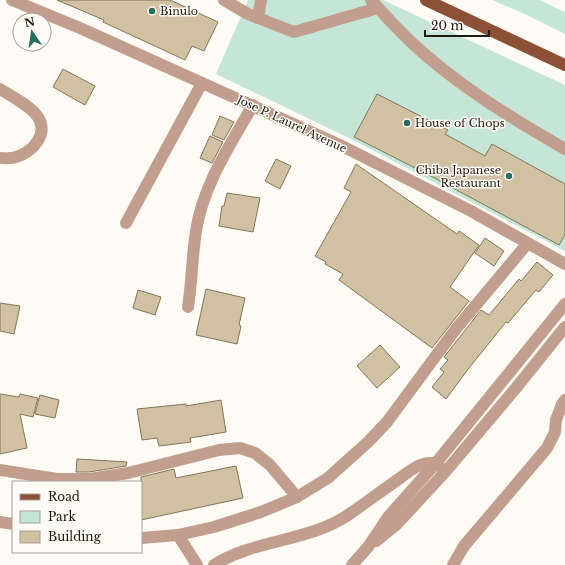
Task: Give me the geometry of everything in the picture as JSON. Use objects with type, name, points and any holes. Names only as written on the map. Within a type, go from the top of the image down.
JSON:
[{"type":"main road","points":[[426,0],[565,65]]},
{"type":"street","name":"Jose P. Laurel Avenue","points":[[12,0],[80,28],[342,146],[471,211],[565,264]]},
{"type":"street","points":[[224,0],[248,14],[294,32],[375,4],[410,42],[452,77],[511,118],[565,149]]},
{"type":"street","points":[[258,18],[261,0]]},
{"type":"street","points":[[126,223],[202,83]]},
{"type":"street","points":[[0,89],[28,107],[38,116],[41,125],[40,136],[36,145],[25,154],[14,158],[0,158]]},
{"type":"street","points":[[188,307],[196,230],[202,206],[223,156],[253,105]]},
{"type":"street","points":[[142,538],[178,534],[214,526],[261,512],[297,497],[328,478],[387,422],[455,330],[528,244]]},
{"type":"street","points":[[352,565],[368,547],[388,517],[436,463],[505,380],[565,304]]},
{"type":"street","points":[[368,547],[397,524],[427,492],[516,388],[565,327],[554,319]]},
{"type":"street","points":[[505,380],[516,388]]},
{"type":"street","points":[[454,565],[464,546],[547,448],[555,432],[556,420],[565,400]]},
{"type":"street","points":[[0,470],[58,479],[90,479],[128,473],[219,450],[240,448],[255,453],[270,465],[297,497]]},
{"type":"street","points":[[214,565],[242,551],[324,527],[347,516],[413,469],[424,464],[436,463],[446,471]]},
{"type":"street","points":[[418,484],[427,492]]},
{"type":"street","points":[[0,522],[12,524]]},
{"type":"street","points":[[178,534],[197,565]]},
{"type":"green space","points":[[248,0],[383,0],[565,85],[565,251],[353,140],[216,74]]},
{"type":"green space","points":[[492,0],[539,0],[565,12],[565,34],[527,15]]},
{"type":"building","points":[[57,0],[170,0],[218,22],[204,51],[192,46],[185,60],[103,22],[104,20]]},
{"type":"building","points":[[63,69],[95,86],[85,105],[53,87]]},
{"type":"building","points":[[377,94],[448,130],[445,134],[485,156],[492,144],[565,184],[565,235],[559,245],[425,173],[354,137]]},
{"type":"building","points":[[220,116],[234,122],[224,140],[212,135]]},
{"type":"building","points":[[210,136],[223,142],[212,163],[200,158]]},
{"type":"building","points":[[276,159],[291,166],[280,189],[265,181]]},
{"type":"building","points":[[356,164],[457,234],[459,231],[479,245],[450,287],[469,301],[432,348],[339,280],[343,274],[325,264],[326,262],[315,256],[351,192],[344,188]]},
{"type":"building","points":[[227,193],[260,198],[253,232],[219,226],[222,206],[224,206]]},
{"type":"building","points":[[485,238],[504,251],[494,266],[475,253]]},
{"type":"building","points":[[537,262],[553,275],[539,292],[536,290],[508,323],[506,322],[446,399],[432,387],[444,372],[440,369],[448,360],[444,357],[481,310],[489,315],[519,279],[521,281]]},
{"type":"building","points":[[206,289],[245,298],[239,325],[241,326],[237,344],[196,335]]},
{"type":"building","points":[[138,290],[161,297],[155,315],[133,308]]},
{"type":"building","points":[[0,303],[20,306],[14,334],[0,331]]},
{"type":"building","points":[[380,345],[400,367],[377,388],[357,366]]},
{"type":"building","points":[[0,394],[19,397],[20,394],[38,398],[33,417],[20,414],[27,448],[0,454]]},
{"type":"building","points":[[40,395],[59,400],[55,418],[35,414]]},
{"type":"building","points":[[221,400],[226,432],[190,438],[191,442],[159,446],[157,438],[142,440],[137,409],[186,404],[186,406]]},
{"type":"building","points":[[77,459],[127,462],[126,466],[89,472],[76,472]]},
{"type":"building","points":[[236,466],[243,498],[142,520],[141,477],[174,469],[176,478]]},
{"type":"place","name":"Binulo","points":[[152,11]]},
{"type":"place","name":"House of Chops","points":[[407,123]]},
{"type":"place","name":"Chiba Japanese Restaurant","points":[[509,176]]}]
